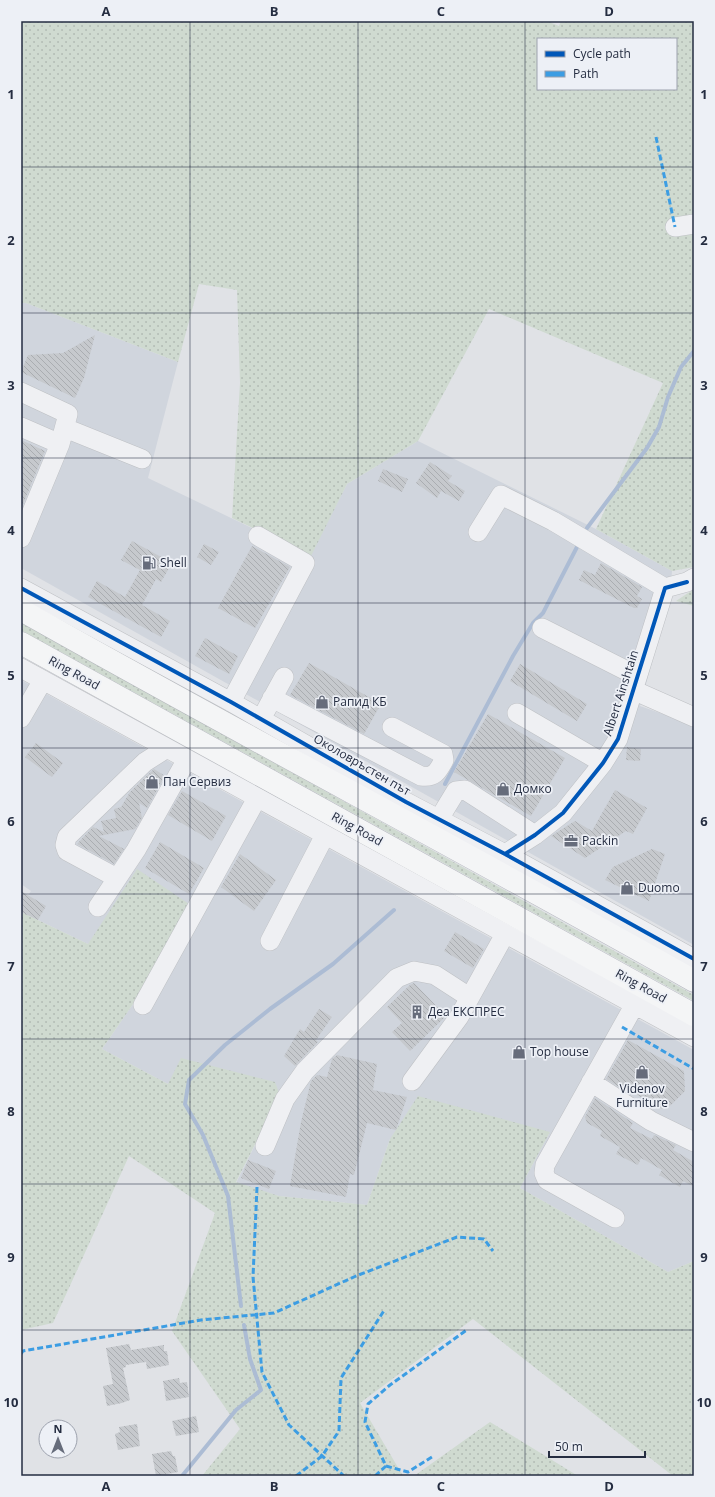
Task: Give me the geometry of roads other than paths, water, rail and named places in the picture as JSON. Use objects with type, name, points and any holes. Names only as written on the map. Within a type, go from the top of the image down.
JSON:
[{"type":"highway","points":[[21,610],[179,699],[519,882],[694,981]]},
{"type":"highway","name":"Ring Road","points":[[21,643],[694,1015]]},
{"type":"street","points":[[675,227],[694,224]]},
{"type":"street","points":[[21,392],[68,414],[63,436],[21,538]]},
{"type":"street","points":[[21,427],[63,436],[142,459]]},
{"type":"street","points":[[478,532],[501,495],[553,521],[665,588],[690,580]]},
{"type":"street","points":[[231,702],[305,563],[258,536]]},
{"type":"street","name":"Околовръстен път","points":[[21,588],[231,702],[439,819],[694,959]]},
{"type":"street","name":"Albert Ainshtain","points":[[505,854],[535,835],[563,813],[603,763],[618,739],[665,588]]},
{"type":"street","points":[[542,628],[694,717]]},
{"type":"street","points":[[21,668],[694,1037]]},
{"type":"street","points":[[261,720],[284,677]]},
{"type":"street","points":[[21,718],[43,680]]},
{"type":"street","points":[[272,698],[421,776],[430,777],[437,773],[444,760],[443,754],[392,727]]},
{"type":"street","points":[[517,713],[603,763]]},
{"type":"street","points":[[117,878],[67,851],[65,845],[67,837],[145,762],[168,748]]},
{"type":"street","points":[[98,907],[136,850],[187,759]]},
{"type":"street","points":[[439,819],[456,791],[466,790],[535,835]]},
{"type":"street","points":[[143,1005],[257,798]]},
{"type":"street","points":[[270,941],[325,835]]},
{"type":"street","points":[[412,1080],[459,1017],[506,934]]},
{"type":"street","points":[[265,1146],[285,1099],[305,1071],[397,978],[414,971],[435,975],[469,997]]},
{"type":"street","points":[[615,1218],[547,1180],[544,1173],[546,1165],[635,1004]]},
{"type":"street","points":[[591,1082],[651,1121],[694,1142]]},
{"type":"waterway","points":[[587,528],[647,448],[659,427],[668,397],[681,367],[694,351]]},
{"type":"waterway","points":[[445,784],[513,656],[533,623],[543,613],[577,547]]},
{"type":"waterway","points":[[241,1306],[228,1196],[203,1135],[185,1104],[189,1080],[225,1045],[270,1009],[333,964],[394,910]]},
{"type":"waterway","points":[[182,1476],[236,1410],[261,1390],[250,1359],[244,1325]]},
{"type":"place","name":"Shell","points":[[149,563]]},
{"type":"place","name":"Рапид КБ","points":[[322,702]]},
{"type":"place","name":"Пан Сервиз","points":[[152,782]]},
{"type":"place","name":"Домко","points":[[503,789]]},
{"type":"place","name":"Packin","points":[[571,841]]},
{"type":"place","name":"Duomo","points":[[627,888]]},
{"type":"place","name":"Деа ЕКСПРЕС","points":[[417,1012]]},
{"type":"place","name":"Top house","points":[[519,1052]]},
{"type":"place","name":"Videnov Furniture","points":[[642,1072]]}]
